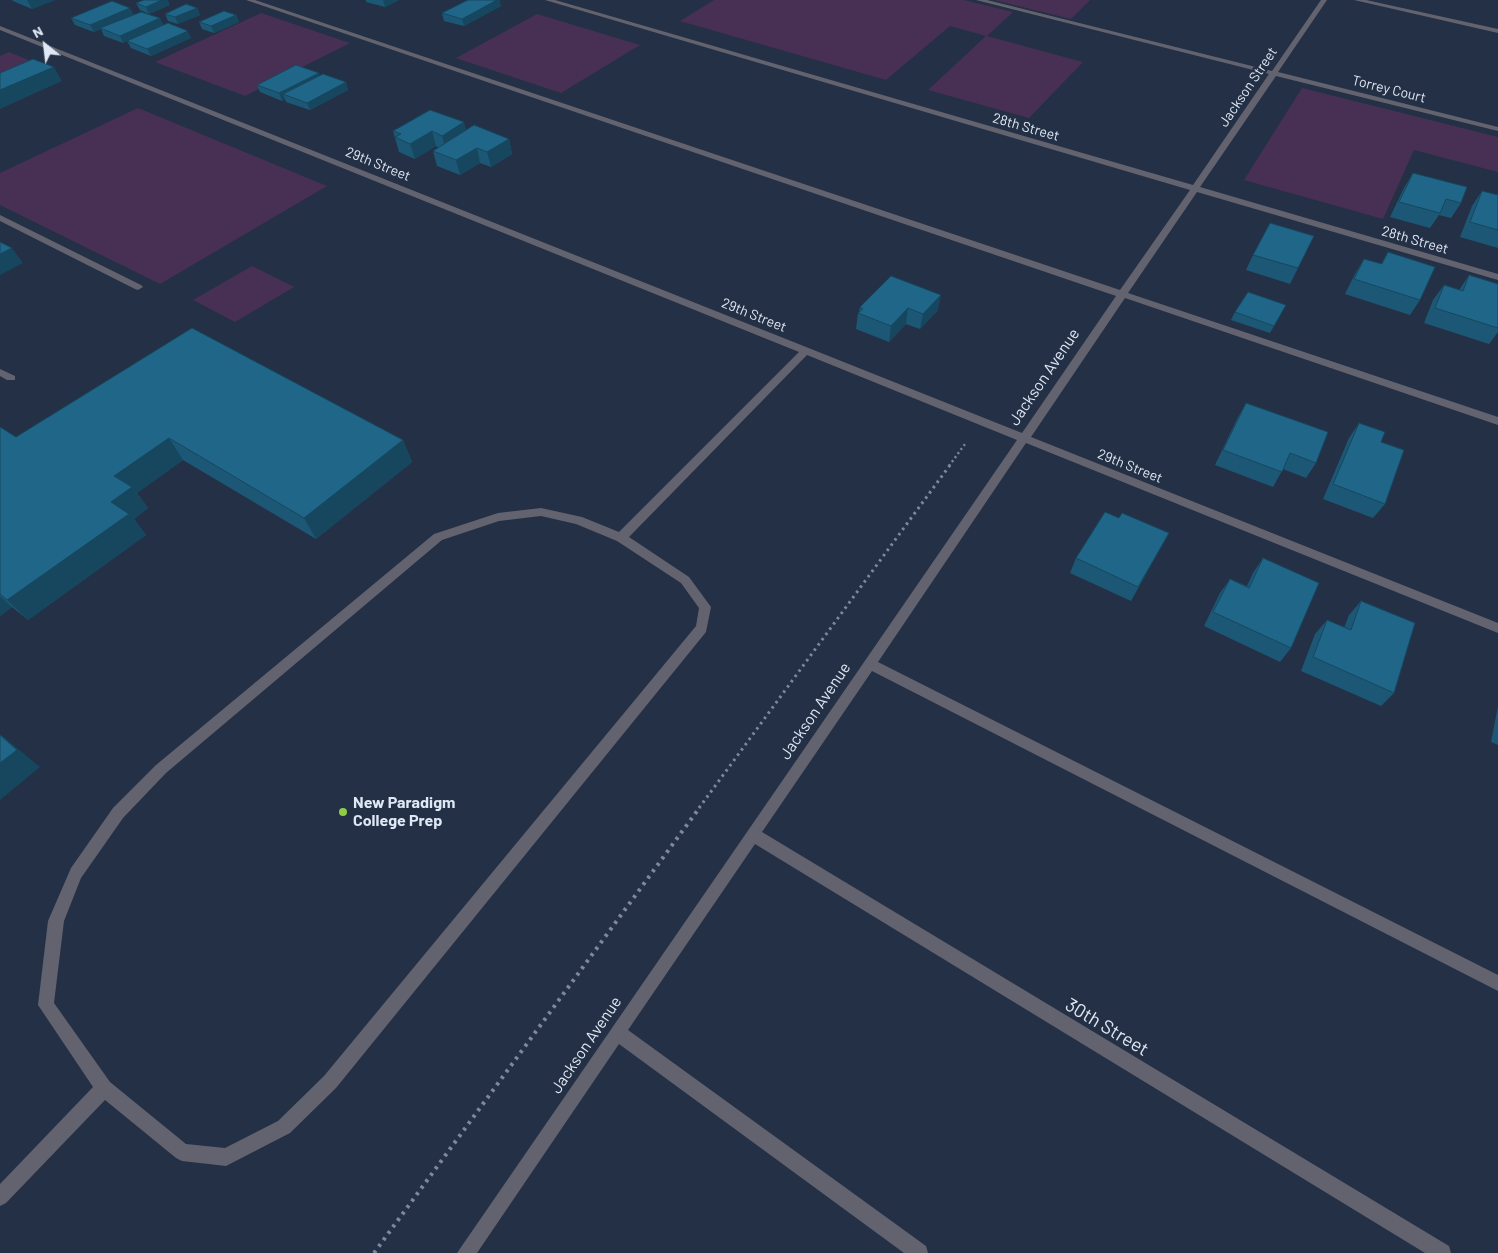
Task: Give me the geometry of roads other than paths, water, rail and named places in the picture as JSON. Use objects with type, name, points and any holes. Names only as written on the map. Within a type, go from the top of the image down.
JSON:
[{"type":"street","points":[[249,0],[1498,421]]},
{"type":"street","name":"28th Street","points":[[548,0],[1498,277]]},
{"type":"street","name":"Torrey Court","points":[[979,0],[1498,129]]},
{"type":"street","name":"Jackson Street","points":[[1194,189],[1324,0]]},
{"type":"street","points":[[1357,0],[1498,31]]},
{"type":"street","name":"29th Street","points":[[0,28],[1498,628]]},
{"type":"street","name":"Jackson Avenue","points":[[466,1253],[1194,189]]},
{"type":"street","points":[[0,218],[138,287]]},
{"type":"street","points":[[621,538],[806,351]]},
{"type":"street","points":[[0,372],[11,378]]},
{"type":"street","points":[[541,512],[578,520],[621,538],[686,580],[705,607],[702,628],[330,1082],[284,1127],[226,1157],[182,1152],[104,1088],[46,1004],[56,921],[76,873],[118,813],[161,769],[438,537],[498,517],[541,512]]},
{"type":"street","points":[[869,663],[1498,983]]},
{"type":"street","name":"30th Street","points":[[752,834],[1442,1253]]},
{"type":"street","points":[[617,1032],[919,1253]]},
{"type":"street","points":[[0,1197],[104,1088]]},
{"type":"place","name":"New Paradigm College Prep","points":[[343,812]]}]
